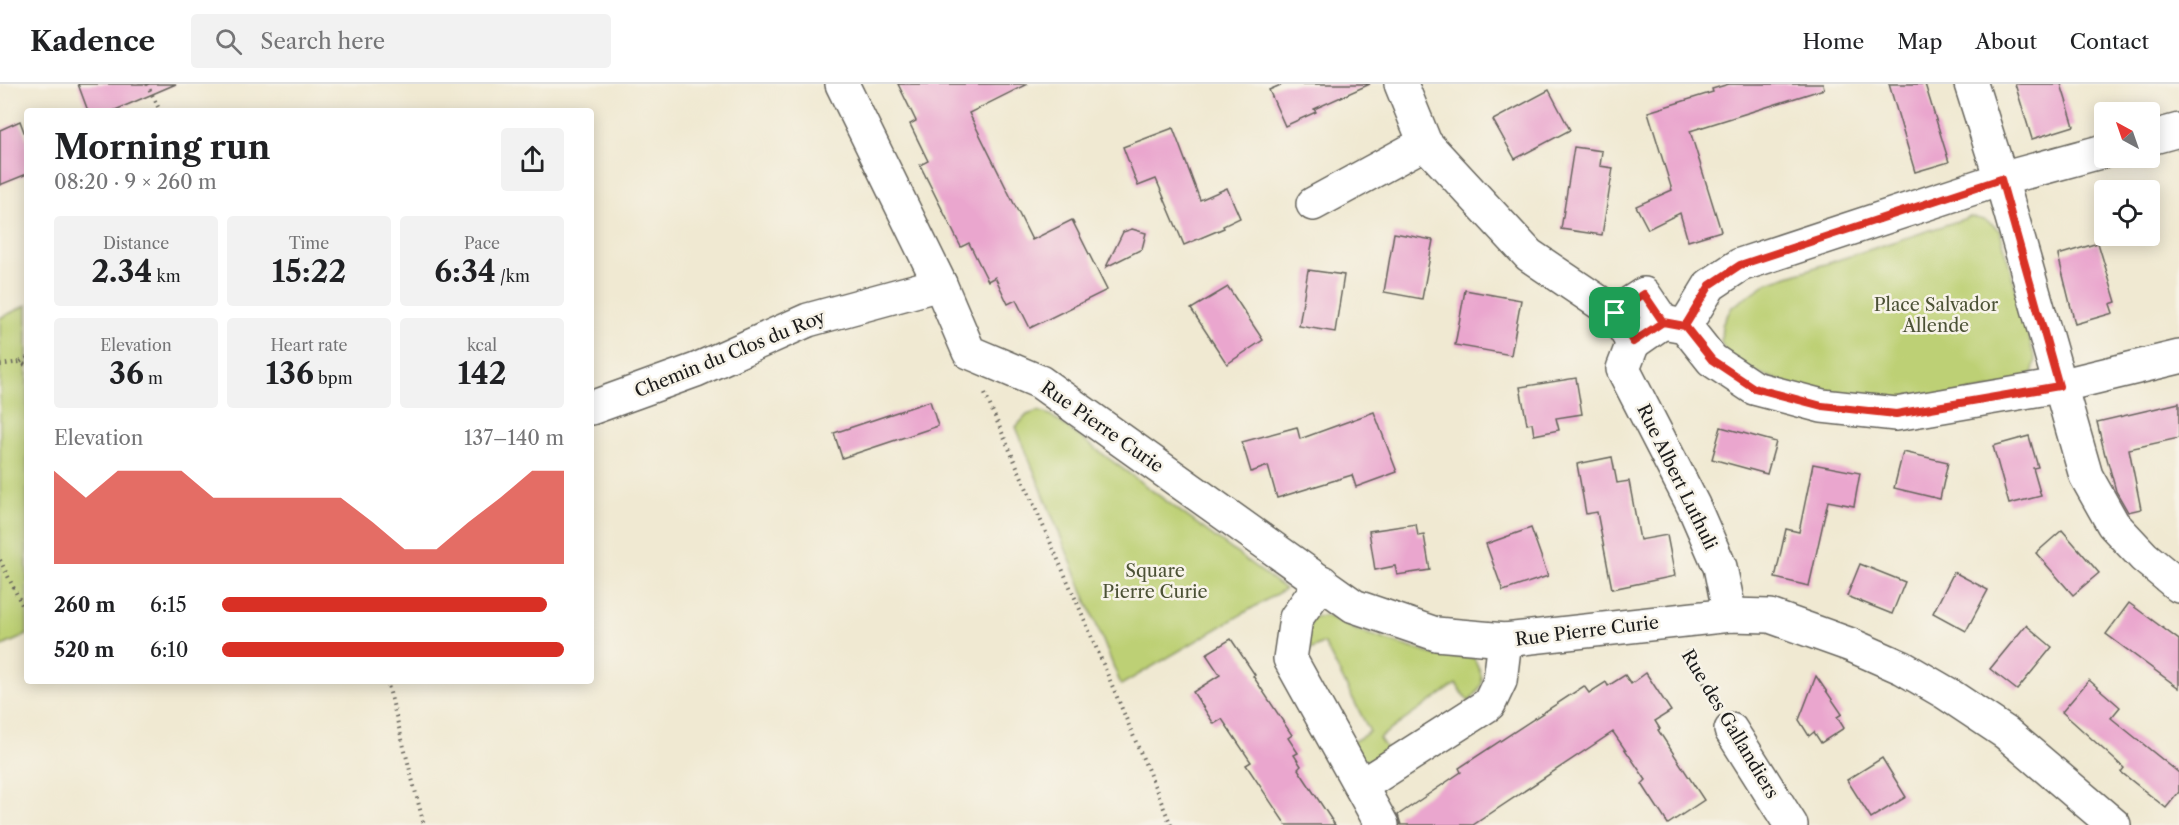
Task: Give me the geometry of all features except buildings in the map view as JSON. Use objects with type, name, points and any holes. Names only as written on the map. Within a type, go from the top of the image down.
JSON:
[{"type":"street","points":[[842,84],[940,284],[969,352]]},
{"type":"street","points":[[1401,84],[1425,143],[1529,255],[1615,313],[1633,342],[1674,324],[1710,285],[1740,265],[2001,179],[2094,154]]},
{"type":"street","points":[[1971,84],[2001,179],[2086,476],[2113,524],[2144,557],[2179,586]]},
{"type":"street","points":[[2160,135],[2179,130]]},
{"type":"street","points":[[1312,204],[1425,143]]},
{"type":"street","name":"Chemin du Clos du Roy","points":[[594,407],[696,370],[808,320],[940,284]]},
{"type":"street","points":[[1615,313],[1644,294],[1712,360],[1754,388],[1822,406],[1896,414],[2059,386],[2179,357]]},
{"type":"street","name":"Rue Albert Luthuli","points":[[1633,342],[1623,369],[1693,505],[1720,567],[1730,615]]},
{"type":"street","name":"Rue Pierre Curie","points":[[969,352],[1040,382],[1354,606],[1436,634],[1505,640],[1730,615],[1770,616],[1851,645],[1903,668],[1946,693],[2006,733],[2114,825]]},
{"type":"street","points":[[1322,582],[1296,618],[1290,659],[1382,825]]},
{"type":"street","name":"Rue Pierre Curie","points":[[1361,786],[1489,704],[1500,681],[1505,640]]},
{"type":"street","name":"Rue des Gallandiers","points":[[1731,730],[1791,825]]},
{"type":"path","points":[[147,84],[159,108]]},
{"type":"path","points":[[969,352],[979,381],[1082,614],[1171,825]]},
{"type":"path","points":[[0,365],[24,360]]},
{"type":"path","points":[[20,362],[24,364]]},
{"type":"path","points":[[0,560],[24,609]]},
{"type":"path","name":"Rue des Gallandiers","points":[[1670,622],[1731,730]]},
{"type":"path","points":[[388,684],[424,825]]},
{"type":"green space","name":"Place Salvador Allende","points":[[1970,217],[1986,221],[2000,231],[2035,360],[2033,372],[2027,382],[1943,397],[1831,399],[1733,364],[1721,342],[1722,325],[1732,307],[1767,283]]},
{"type":"green space","points":[[24,306],[24,636],[0,647],[0,318]]},
{"type":"green space","name":"Square Pierre Curie","points":[[1038,411],[1050,415],[1285,589],[1121,685],[1016,427],[1027,415]]},
{"type":"green space","points":[[1327,616],[1358,631],[1434,655],[1474,658],[1482,677],[1481,686],[1469,702],[1456,684],[1379,738],[1392,757],[1372,761],[1362,759],[1349,744],[1370,732],[1324,643],[1302,654],[1312,617]]},
{"type":"route","points":[[1615,313],[1633,342],[1663,322],[1685,326],[1712,360],[1754,388],[1822,406],[1896,414],[2059,386],[2001,179],[1740,265],[1710,285],[1685,326],[1663,322],[1644,294],[1615,313]]}]
